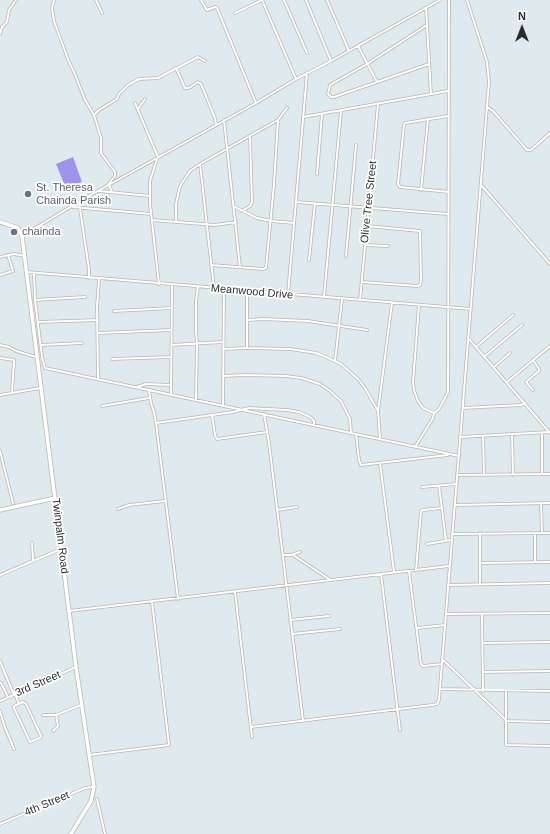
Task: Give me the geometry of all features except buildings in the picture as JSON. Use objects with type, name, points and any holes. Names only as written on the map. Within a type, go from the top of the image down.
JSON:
[{"type":"main road","points":[[0,222],[16,227],[22,234]]},
{"type":"main road","name":"Twinpalm Road","points":[[22,234],[76,667],[88,756],[94,787],[91,801],[71,834]]},
{"type":"main road","points":[[0,510],[55,498]]},
{"type":"street","points":[[0,34],[2,27],[6,22],[9,10],[16,0]]},
{"type":"street","points":[[54,0],[52,8],[54,21],[85,100],[94,115],[101,138],[101,153],[115,172],[114,177],[108,186]]},
{"type":"street","points":[[96,0],[102,14]]},
{"type":"street","points":[[201,0],[207,10],[215,7],[217,8],[256,103]]},
{"type":"street","points":[[235,13],[262,0],[296,79]]},
{"type":"street","points":[[284,0],[307,53]]},
{"type":"street","points":[[306,0],[331,61]]},
{"type":"street","points":[[327,0],[348,51]]},
{"type":"street","points":[[22,234],[296,79],[440,0]]},
{"type":"street","points":[[415,447],[433,418],[434,413],[439,409],[448,392],[448,0]]},
{"type":"street","points":[[251,727],[437,704],[439,700],[489,82],[489,70],[467,0]]},
{"type":"street","points":[[426,8],[431,94]]},
{"type":"street","points":[[427,25],[367,64],[330,85],[328,94],[330,97],[334,97],[429,64]]},
{"type":"street","points":[[358,46],[377,82]]},
{"type":"street","points":[[94,115],[99,110],[117,99],[119,94],[130,84],[143,78],[158,78],[198,57],[205,61]]},
{"type":"street","points":[[176,68],[185,88],[189,88],[198,82],[201,84],[216,125]]},
{"type":"street","points":[[288,294],[307,73]]},
{"type":"street","points":[[303,117],[448,91]]},
{"type":"street","points":[[138,110],[145,99]]},
{"type":"street","points":[[135,103],[158,157],[150,181],[150,196],[159,284]]},
{"type":"street","name":"Olive Tree Street","points":[[360,300],[378,104]]},
{"type":"street","points":[[487,107],[493,111],[526,150],[531,150],[550,133]]},
{"type":"street","points":[[176,222],[176,204],[180,186],[190,171],[278,120],[287,108]]},
{"type":"street","points":[[324,297],[341,111]]},
{"type":"street","points":[[317,174],[322,114]]},
{"type":"street","points":[[448,116],[405,123],[403,127],[398,184],[400,187],[448,192]]},
{"type":"street","points":[[224,120],[240,267]]},
{"type":"street","points":[[211,265],[266,269],[279,123],[278,120]]},
{"type":"street","points":[[421,190],[428,120]]},
{"type":"street","points":[[242,211],[250,206],[252,202],[250,136]]},
{"type":"street","points":[[346,256],[356,145]]},
{"type":"street","points":[[200,164],[214,288]]},
{"type":"street","points":[[481,184],[550,264]]},
{"type":"street","points":[[108,186],[112,192]]},
{"type":"street","points":[[98,191],[150,196]]},
{"type":"street","points":[[79,202],[89,278]]},
{"type":"street","points":[[296,202],[448,214]]},
{"type":"street","points":[[309,260],[315,203]]},
{"type":"street","points":[[234,206],[254,216],[270,221],[294,223]]},
{"type":"street","points":[[72,207],[151,214]]},
{"type":"street","points":[[152,220],[206,225],[219,225],[236,222]]},
{"type":"street","points":[[362,282],[417,286],[420,285],[421,280],[420,231],[367,226]]},
{"type":"street","points":[[365,245],[388,246]]},
{"type":"street","points":[[0,257],[14,254],[25,256]]},
{"type":"street","points":[[0,276],[13,271],[8,255]]},
{"type":"street","points":[[34,273],[35,300],[45,368],[459,456]]},
{"type":"street","name":"Meanwood Drive","points":[[27,274],[34,273],[471,309]]},
{"type":"street","points":[[98,379],[99,279]]},
{"type":"street","points":[[171,394],[172,285]]},
{"type":"street","points":[[196,400],[196,330],[198,287]]},
{"type":"street","points":[[223,405],[224,289]]},
{"type":"street","points":[[246,348],[247,291]]},
{"type":"street","points":[[35,300],[84,297]]},
{"type":"street","points":[[334,361],[342,299]]},
{"type":"street","points":[[380,440],[378,411],[392,303]]},
{"type":"street","points":[[419,305],[413,382],[414,390],[418,401],[423,408],[434,413]]},
{"type":"street","points":[[114,311],[172,308]]},
{"type":"street","points":[[476,347],[513,315]]},
{"type":"street","points":[[247,320],[291,319],[367,330]]},
{"type":"street","points":[[38,322],[98,320]]},
{"type":"street","points":[[484,356],[522,325]]},
{"type":"street","points":[[98,333],[171,330]]},
{"type":"street","points":[[468,338],[550,433]]},
{"type":"street","points":[[171,345],[224,342]]},
{"type":"street","points":[[41,345],[82,343]]},
{"type":"street","points":[[0,345],[9,346],[16,351],[38,357]]},
{"type":"street","points":[[507,382],[550,346]]},
{"type":"street","points":[[224,349],[246,348],[302,351],[321,354],[346,368],[361,383],[378,411]]},
{"type":"street","points":[[494,367],[510,353]]},
{"type":"street","points":[[112,359],[172,357]]},
{"type":"street","points":[[0,358],[14,360],[12,392]]},
{"type":"street","points":[[533,360],[539,369],[526,381],[526,384],[533,390]]},
{"type":"street","points":[[223,376],[246,375],[291,377],[309,380],[320,384],[341,401],[350,419],[351,433]]},
{"type":"street","points":[[137,387],[146,384],[171,385]]},
{"type":"street","points":[[0,395],[42,387]]},
{"type":"street","points":[[149,390],[149,398],[156,423],[178,599]]},
{"type":"street","points":[[102,406],[149,398]]},
{"type":"street","points":[[463,408],[521,405],[525,403]]},
{"type":"street","points":[[156,423],[249,408],[299,412],[310,417],[314,421],[314,425]]},
{"type":"street","points":[[264,414],[283,555],[302,721]]},
{"type":"street","points":[[212,415],[217,439],[267,432]]},
{"type":"street","points":[[542,433],[542,474]]},
{"type":"street","points":[[460,437],[550,433]]},
{"type":"street","points":[[356,434],[361,464],[452,455]]},
{"type":"street","points":[[512,434],[513,475]]},
{"type":"street","points":[[483,436],[484,475]]},
{"type":"street","points":[[0,451],[12,503]]},
{"type":"street","points":[[380,463],[394,572]]},
{"type":"street","points":[[457,475],[550,474]]},
{"type":"street","points":[[422,487],[456,484]]},
{"type":"street","points":[[439,486],[446,541]]},
{"type":"street","points":[[118,508],[129,505],[165,501]]},
{"type":"street","points":[[455,505],[550,503]]},
{"type":"street","points":[[542,504],[542,533]]},
{"type":"street","points":[[277,510],[297,507]]},
{"type":"street","points":[[416,570],[421,511],[425,509],[442,508]]},
{"type":"street","points":[[480,533],[480,584]]},
{"type":"street","points":[[535,533],[535,562]]},
{"type":"street","points":[[452,534],[550,533]]},
{"type":"street","points":[[427,544],[452,540]]},
{"type":"street","points":[[32,543],[34,560]]},
{"type":"street","points":[[0,575],[61,549]]},
{"type":"street","points":[[283,555],[293,555],[300,552]]},
{"type":"street","points":[[293,555],[330,580]]},
{"type":"street","points":[[480,563],[550,562]]},
{"type":"street","points":[[69,611],[450,566]]},
{"type":"street","points":[[409,571],[421,664],[423,666],[442,664]]},
{"type":"street","points":[[381,574],[400,730]]},
{"type":"street","points":[[448,585],[550,584]]},
{"type":"street","points":[[235,592],[252,737]]},
{"type":"street","points":[[88,756],[169,745],[152,602]]},
{"type":"street","points":[[446,614],[550,613]]},
{"type":"street","points":[[482,614],[483,691]]},
{"type":"street","points":[[290,620],[329,616]]},
{"type":"street","points":[[417,628],[445,625]]},
{"type":"street","points":[[292,634],[340,629]]},
{"type":"street","points":[[483,643],[550,642]]},
{"type":"street","points":[[442,659],[506,721]]},
{"type":"street","points":[[0,661],[19,704]]},
{"type":"street","name":"3rd Street","points":[[0,701],[76,667]]},
{"type":"street","points":[[483,672],[550,671]]},
{"type":"street","points":[[1,683],[8,697]]},
{"type":"street","points":[[440,689],[475,691],[550,691]]},
{"type":"street","points":[[506,691],[506,745],[550,746]]},
{"type":"street","points":[[25,702],[40,738],[30,742],[28,741],[14,708],[14,706],[19,704],[25,702]]},
{"type":"street","points":[[43,716],[56,715],[81,705]]},
{"type":"street","points":[[0,710],[4,725],[14,749]]},
{"type":"street","points":[[53,731],[58,726],[56,715]]},
{"type":"street","points":[[506,721],[550,722]]},
{"type":"street","name":"4th Street","points":[[0,824],[85,788],[94,787]]},
{"type":"street","points":[[97,800],[104,834]]},
{"type":"shaded area","points":[[73,157],[82,182],[66,188],[56,164]]},
{"type":"place","name":"St. Theresa Chainda Parish","points":[[28,194]]},
{"type":"place","name":"chainda","points":[[14,232]]}]
